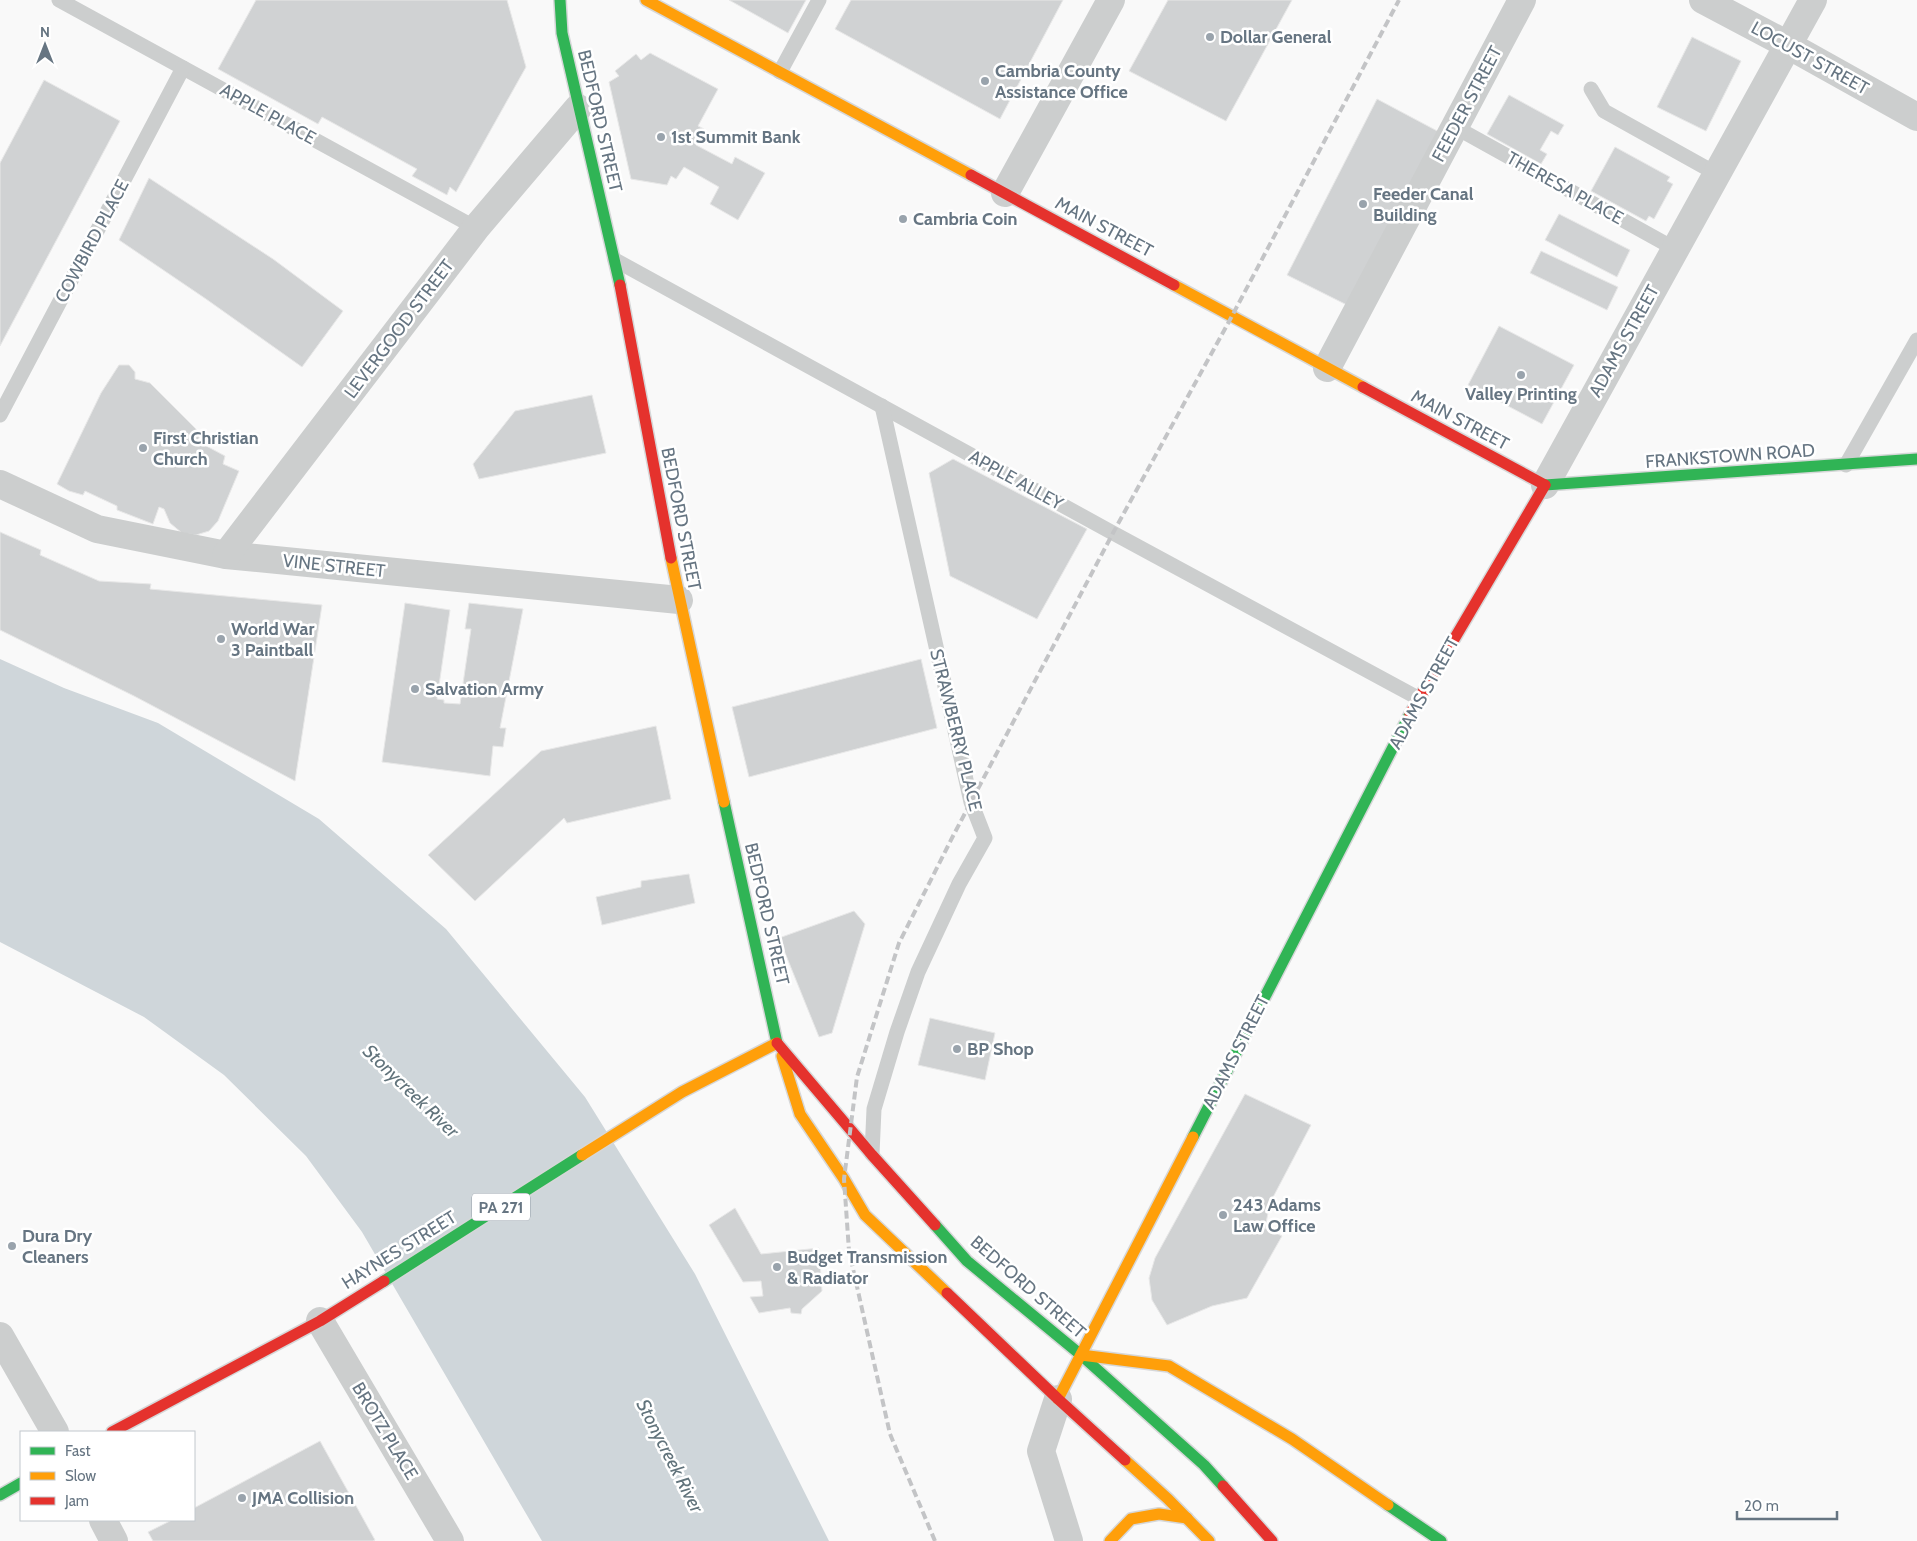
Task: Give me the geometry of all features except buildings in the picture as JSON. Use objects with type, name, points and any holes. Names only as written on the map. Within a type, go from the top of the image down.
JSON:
[{"type":"main road","name":"BEDFORD STREET","points":[[560,0],[562,33],[614,260],[679,600],[777,1043],[800,1114],[844,1180],[864,1215],[1058,1399],[1168,1499],[1209,1541]]},
{"type":"main road","name":"MAIN STREET","points":[[646,0],[1545,485]]},
{"type":"main road","name":"FRANKSTOWN ROAD","points":[[1545,485],[1917,459]]},
{"type":"main road","name":"ADAMS STREET","points":[[1058,1399],[1418,698],[1545,485]]},
{"type":"main road","name":"BEDFORD STREET","points":[[777,1043],[872,1156],[967,1261],[1081,1355],[1204,1465],[1272,1541]]},
{"type":"main road","name":"HAYNES STREET","points":[[114,1431],[320,1321],[682,1092],[777,1043]]},
{"type":"main road","points":[[1081,1355],[1169,1366],[1292,1439],[1441,1541]]},
{"type":"main road","points":[[0,1495],[20,1484]]},
{"type":"main road","points":[[1110,1541],[1131,1519],[1159,1514],[1187,1518]]},
{"type":"street","points":[[1005,193],[1111,0]]},
{"type":"street","name":"FEEDER STREET","points":[[1327,368],[1522,0]]},
{"type":"street","name":"LOCUST STREET","points":[[1703,0],[1917,117]]},
{"type":"street","name":"ADAMS STREET","points":[[1545,485],[1813,0]]},
{"type":"street","name":"LEVERGOOD STREET","points":[[226,555],[476,228],[578,108]]},
{"type":"street","name":"VINE STREET","points":[[0,484],[97,529],[226,555],[679,600]]},
{"type":"street","name":"BROTZ PLACE","points":[[320,1321],[450,1541]]},
{"type":"street","points":[[0,1336],[54,1431]]},
{"type":"street","points":[[1058,1399],[1041,1451],[1070,1541]]},
{"type":"street","points":[[103,1521],[114,1541]]},
{"type":"lane","name":"APPLE PLACE","points":[[59,0],[476,228]]},
{"type":"lane","points":[[780,72],[820,0]]},
{"type":"lane","name":"COWBIRD PLACE","points":[[0,414],[183,68]]},
{"type":"lane","points":[[1591,89],[1604,111],[1717,174]]},
{"type":"lane","name":"THERESA PLACE","points":[[1455,127],[1675,249]]},
{"type":"lane","name":"APPLE ALLEY","points":[[614,260],[1418,698]]},
{"type":"lane","points":[[1846,465],[1917,340]]},
{"type":"lane","name":"STRAWBERRY PLACE","points":[[872,1156],[874,1109],[897,1032],[918,972],[959,884],[985,838],[971,802],[882,406]]},
{"type":"water","name":"Stonycreek River","points":[[0,659],[64,688],[158,723],[319,819],[446,929],[585,1097],[695,1274],[829,1541],[542,1541],[362,1232],[306,1156],[224,1075],[144,1017],[0,942]]},
{"type":"railway","points":[[935,1541],[890,1434],[849,1251],[844,1179],[857,1077],[899,943],[953,836],[1113,533],[1232,316],[1399,0]]},
{"type":"traffic: fast","points":[[560,0],[562,33],[620,285]]},
{"type":"traffic: fast","points":[[1545,485],[1917,459]]},
{"type":"traffic: fast","points":[[1193,1137],[1410,714]]},
{"type":"traffic: fast","points":[[724,802],[777,1043]]},
{"type":"traffic: fast","points":[[384,1281],[582,1155]]},
{"type":"traffic: fast","points":[[935,1225],[967,1261],[1081,1355],[1204,1465],[1223,1486]]},
{"type":"traffic: fast","points":[[0,1495],[20,1484]]},
{"type":"traffic: fast","points":[[1388,1505],[1441,1541]]},
{"type":"traffic: slow","points":[[646,0],[971,175]]},
{"type":"traffic: slow","points":[[1174,285],[1363,387]]},
{"type":"traffic: slow","points":[[671,558],[724,802]]},
{"type":"traffic: slow","points":[[582,1155],[682,1092],[777,1043]]},
{"type":"traffic: slow","points":[[782,1056],[800,1114],[844,1179],[865,1215],[947,1293]]},
{"type":"traffic: slow","points":[[1058,1399],[1193,1137]]},
{"type":"traffic: slow","points":[[1081,1355],[1169,1366],[1292,1439],[1388,1505]]},
{"type":"traffic: slow","points":[[1125,1460],[1168,1499],[1209,1541]]},
{"type":"traffic: slow","points":[[1110,1541],[1131,1519],[1159,1514],[1187,1518]]},
{"type":"traffic: jam","points":[[971,175],[1174,285]]},
{"type":"traffic: jam","points":[[620,285],[671,558]]},
{"type":"traffic: jam","points":[[1363,387],[1545,485]]},
{"type":"traffic: jam","points":[[1410,714],[1545,485]]},
{"type":"traffic: jam","points":[[777,1043],[872,1155],[935,1225]]},
{"type":"traffic: jam","points":[[114,1431],[320,1321],[384,1281]]},
{"type":"traffic: jam","points":[[947,1293],[1125,1460]]},
{"type":"traffic: jam","points":[[1223,1486],[1272,1541]]},
{"type":"place","name":"Dollar General","points":[[1210,37]]},
{"type":"place","name":"Cambria County Assistance Office","points":[[985,81]]},
{"type":"place","name":"1st Summit Bank","points":[[661,137]]},
{"type":"place","name":"Feeder Canal Building","points":[[1363,204]]},
{"type":"place","name":"Cambria Coin","points":[[903,219]]},
{"type":"place","name":"Valley Printing","points":[[1521,375]]},
{"type":"place","name":"First Christian Church","points":[[143,448]]},
{"type":"place","name":"World War 3 Paintball","points":[[221,639]]},
{"type":"place","name":"Salvation Army","points":[[415,689]]},
{"type":"place","name":"BP Shop","points":[[957,1049]]},
{"type":"place","name":"243 Adams Law Office","points":[[1223,1215]]},
{"type":"place","name":"Dura Dry Cleaners","points":[[12,1246]]},
{"type":"place","name":"Budget Transmission & Radiator","points":[[777,1267]]},
{"type":"place","name":"JMA Collision","points":[[242,1498]]}]
